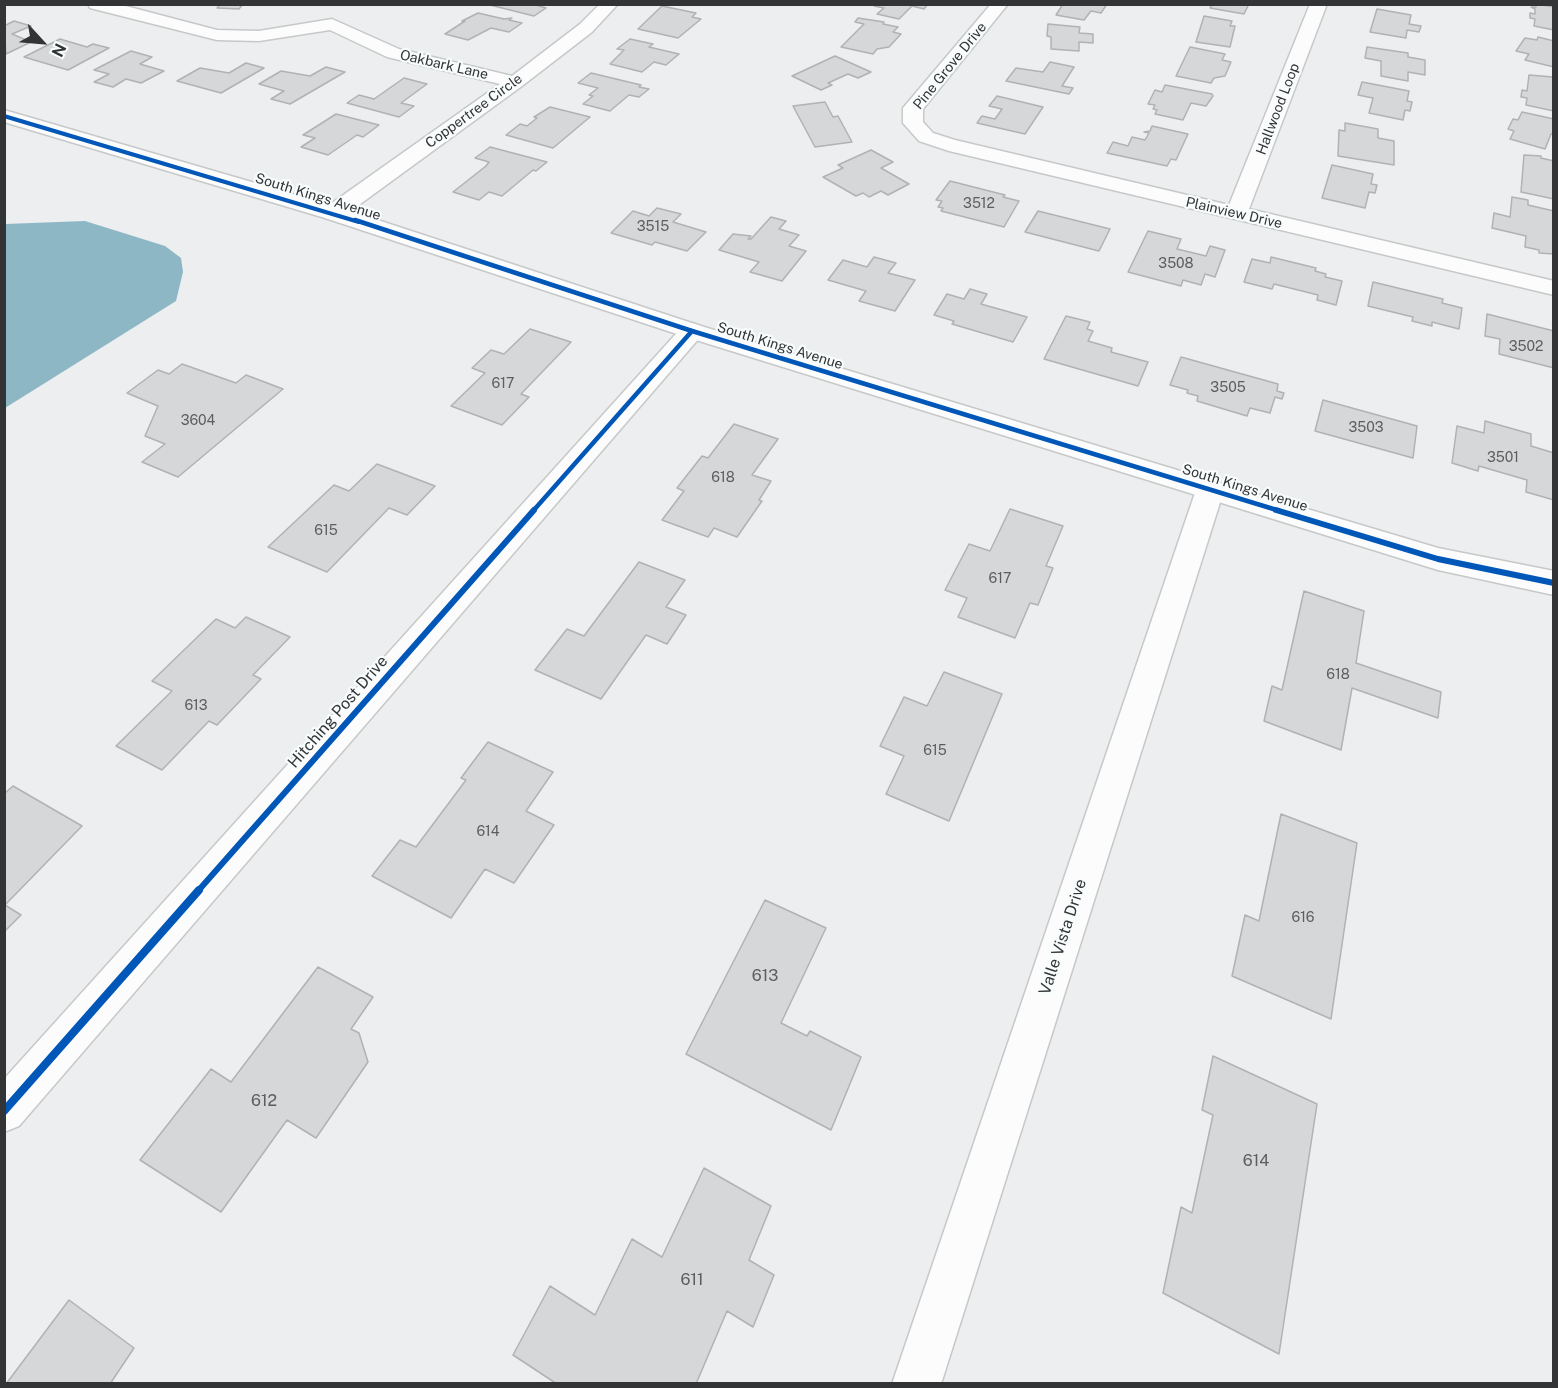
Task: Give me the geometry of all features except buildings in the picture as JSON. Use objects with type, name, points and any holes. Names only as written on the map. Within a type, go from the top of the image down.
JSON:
[{"type":"street","points":[[96,4],[217,34],[260,36],[332,24],[336,4]]},
{"type":"street","name":"Coppertree Circle","points":[[333,213],[515,82],[586,28],[610,4]]},
{"type":"street","name":"Pine Grove Drive","points":[[918,130],[912,117],[913,108],[1000,4]]},
{"type":"street","name":"Hallwood Loop","points":[[1238,213],[1319,4]]},
{"type":"street","name":"Oakbark Lane","points":[[332,24],[393,53],[515,82]]},
{"type":"street","name":"South Kings Avenue","points":[[4,116],[333,213],[692,331],[1210,490],[1438,558],[1554,583]]},
{"type":"street","name":"Plainview Drive","points":[[918,130],[926,136],[949,145],[1554,288]]},
{"type":"street","name":"Hitching Post Drive","points":[[4,1111],[692,331]]},
{"type":"street","name":"Valle Vista Drive","points":[[916,1383],[1210,490]]},
{"type":"street","name":"South Kings Avenue","points":[[1438,558],[1520,593],[1554,603]]},
{"type":"water","points":[[85,221],[165,246],[181,258],[183,272],[176,301],[5,408],[5,224]]},
{"type":"cycle path","points":[[4,116],[333,213],[692,331],[1438,559],[1554,583]]},
{"type":"cycle path","points":[[4,1111],[692,331]]}]
